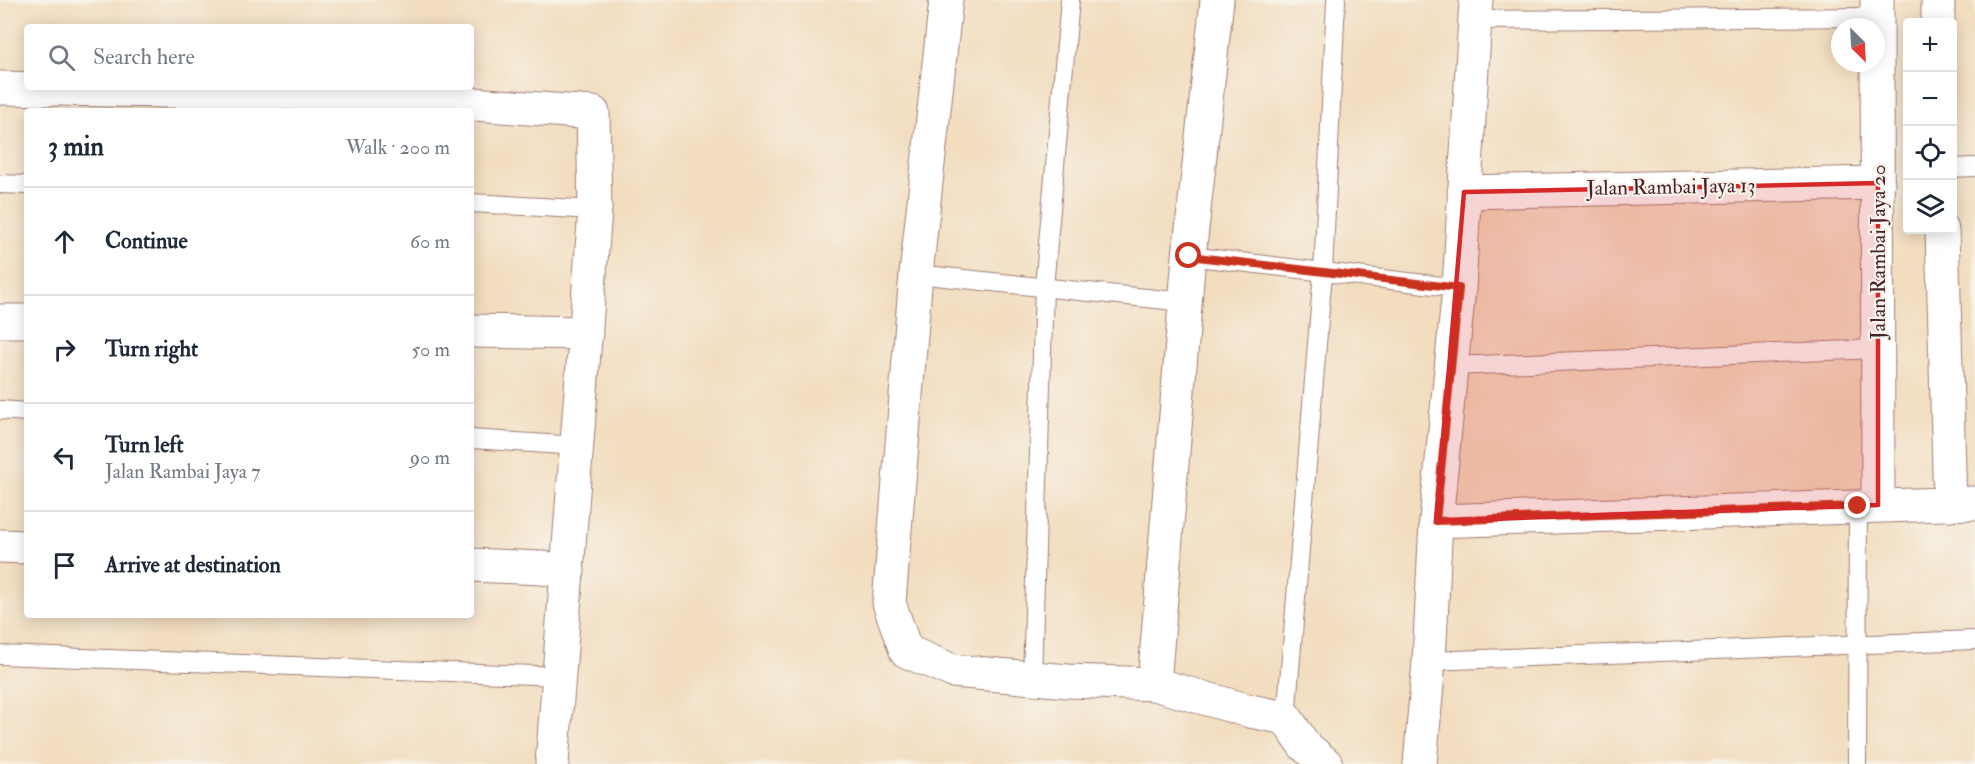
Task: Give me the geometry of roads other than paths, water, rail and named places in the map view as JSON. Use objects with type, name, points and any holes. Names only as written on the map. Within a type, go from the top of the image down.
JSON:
[{"type":"street","points":[[946,0],[916,274],[889,603],[906,651],[953,671],[1032,678],[1154,684],[1250,711],[1286,718],[1304,745],[1326,764]]},
{"type":"street","points":[[1154,684],[1189,256],[1217,0]]},
{"type":"street","points":[[1938,0],[1938,18]]},
{"type":"street","name":"Jalan Rambai Jaya 20","points":[[1868,505],[1878,349],[1877,9]]},
{"type":"street","points":[[1420,764],[1430,661],[1436,521],[1459,288],[1475,10]]},
{"type":"street","points":[[0,88],[24,89]]},
{"type":"street","points":[[49,90],[593,113],[595,210],[552,764]]},
{"type":"street","name":"Jalan Rambai Jaya 13","points":[[1464,192],[1878,183]]},
{"type":"street","points":[[1436,521],[1868,505],[1962,504],[1942,234]]},
{"type":"street","points":[[0,321],[24,321]]},
{"type":"street","points":[[474,331],[586,333]]},
{"type":"street","points":[[0,546],[24,548]]},
{"type":"street","points":[[474,565],[568,571]]},
{"type":"lane","points":[[1032,678],[1044,287],[1070,0]]},
{"type":"lane","points":[[1286,718],[1323,272],[1336,0]]},
{"type":"lane","points":[[1475,10],[1877,9]]},
{"type":"lane","points":[[1957,168],[1975,167]]},
{"type":"lane","points":[[0,184],[24,185]]},
{"type":"lane","points":[[474,203],[595,210]]},
{"type":"lane","points":[[1189,256],[1459,288]]},
{"type":"lane","points":[[916,274],[1185,302]]},
{"type":"lane","points":[[1452,366],[1878,349]]},
{"type":"lane","points":[[0,410],[24,412]]},
{"type":"lane","points":[[474,439],[578,446]]},
{"type":"lane","points":[[1857,764],[1858,644],[1868,505]]},
{"type":"lane","points":[[1430,661],[1975,640]]},
{"type":"lane","points":[[0,655],[560,676]]}]
